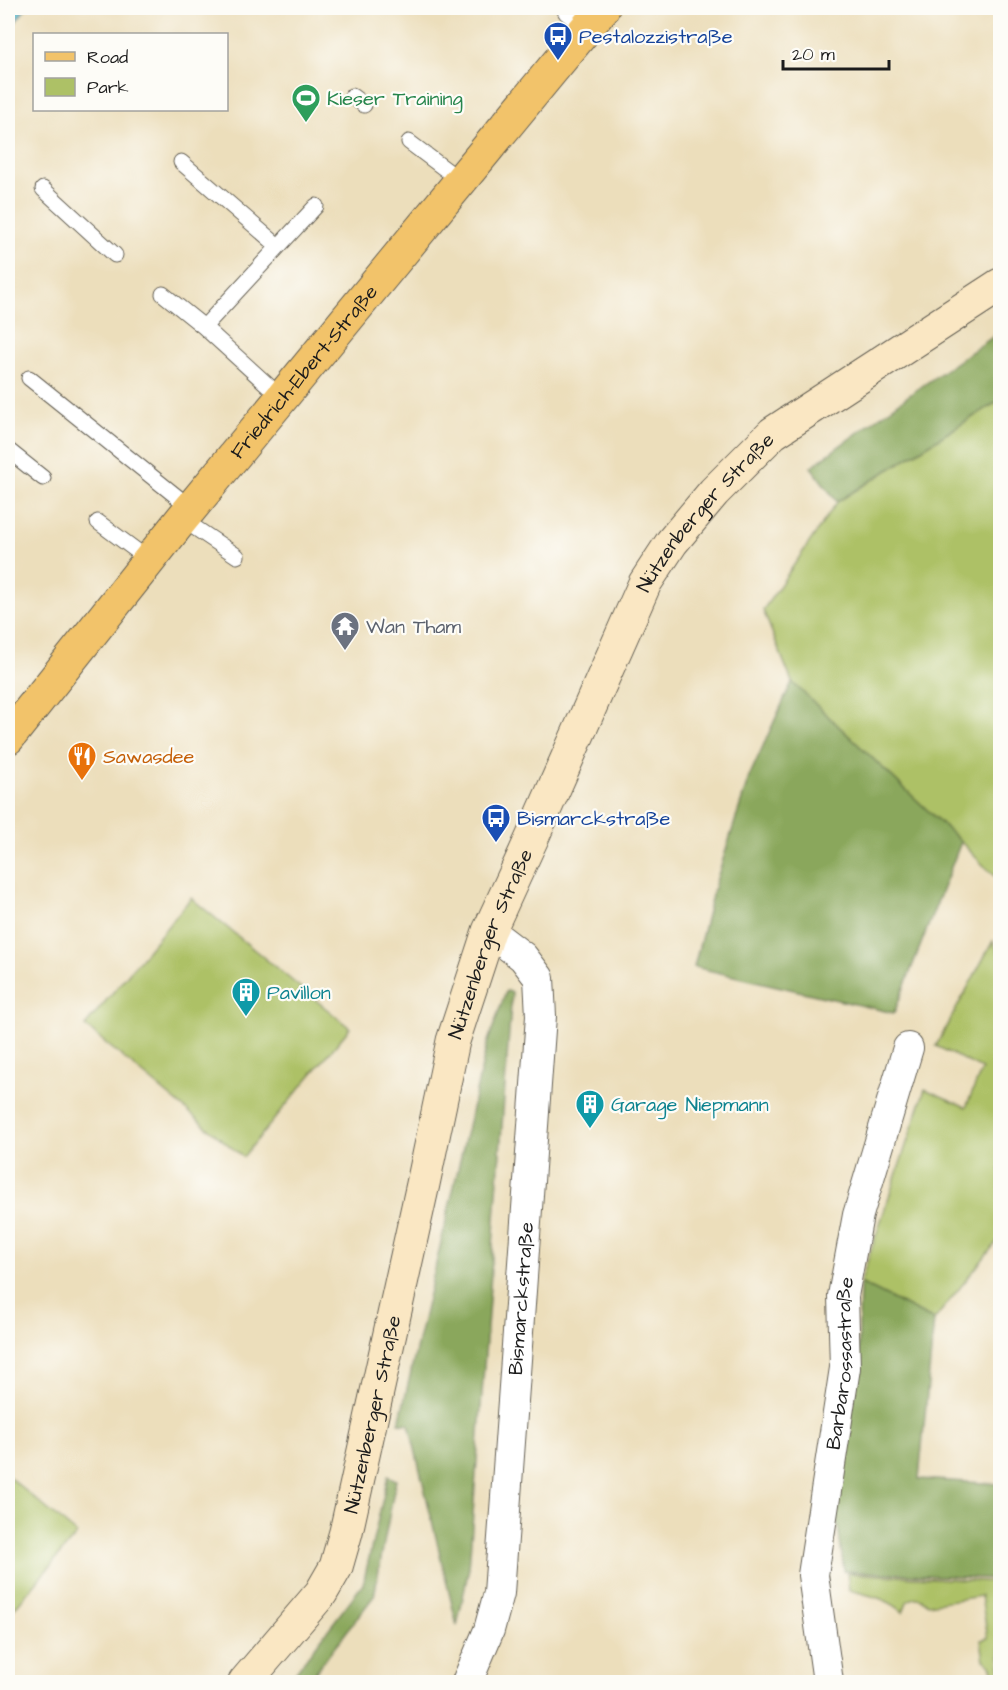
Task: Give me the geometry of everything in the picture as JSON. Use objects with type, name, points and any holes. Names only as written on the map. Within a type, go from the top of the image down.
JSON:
[{"type":"main road","name":"Friedrich-Ebert-Straße","points":[[8,738],[149,560],[461,181],[589,13]]},
{"type":"street","name":"Nützenberger Straße","points":[[245,1683],[321,1593],[336,1567],[346,1532],[453,1041],[489,931],[645,583],[672,542],[714,492],[773,433],[1000,285]]},
{"type":"street","name":"Bismarckstraße","points":[[467,1683],[489,1630],[499,1593],[541,1016],[538,978],[523,957],[489,931]]},
{"type":"street","name":"Barbarossastraße","points":[[828,1683],[813,1575],[845,1368],[843,1296],[858,1215],[908,1048]]},
{"type":"lane","points":[[409,142],[461,181]]},
{"type":"lane","points":[[181,162],[278,246]]},
{"type":"lane","points":[[43,189],[115,255]]},
{"type":"lane","points":[[204,327],[316,206]]},
{"type":"lane","points":[[164,294],[282,398]]},
{"type":"lane","points":[[29,378],[237,556]]},
{"type":"lane","points":[[8,450],[43,478]]},
{"type":"lane","points":[[98,522],[149,560]]},
{"type":"green space","points":[[1000,332],[1000,400],[837,502],[811,467]]},
{"type":"green space","points":[[1000,400],[1000,880],[792,682],[763,610],[837,502]]},
{"type":"green space","points":[[792,682],[961,842],[894,1013],[694,967],[713,891],[749,777]]},
{"type":"green space","points":[[191,898],[350,1028],[243,1157],[85,1026]]},
{"type":"green space","points":[[993,941],[1000,956],[1000,1238],[934,1320],[860,1283],[925,1089],[966,1107],[982,1069],[936,1046]]},
{"type":"green space","points":[[506,991],[512,992],[469,1568],[457,1626],[409,1424],[399,1423],[487,1044]]},
{"type":"green space","points":[[860,1283],[934,1320],[919,1479],[1000,1484],[1000,1579],[844,1571],[836,1512],[858,1368]]},
{"type":"green space","points":[[8,1476],[77,1534],[8,1616]]},
{"type":"green space","points":[[388,1476],[396,1480],[374,1596],[308,1682],[288,1682],[363,1584]]},
{"type":"green space","points":[[847,1573],[1000,1582],[1000,1682],[989,1682],[993,1676],[993,1670],[984,1660],[981,1640],[988,1638],[981,1596],[928,1604],[916,1598],[907,1602],[903,1612],[884,1600],[849,1590]]},
{"type":"water","points":[[8,8],[26,8],[8,32]]},
{"type":"place","name":"Pestalozzistraße","points":[[558,62]]},
{"type":"place","name":"Kieser Training","points":[[306,124]]},
{"type":"place","name":"Wan Tham","points":[[345,652]]},
{"type":"place","name":"Sawasdee","points":[[82,782]]},
{"type":"place","name":"Bismarckstraße","points":[[496,844]]},
{"type":"place","name":"Pavillon","points":[[246,1018]]},
{"type":"place","name":"Garage Niepmann","points":[[590,1130]]}]
